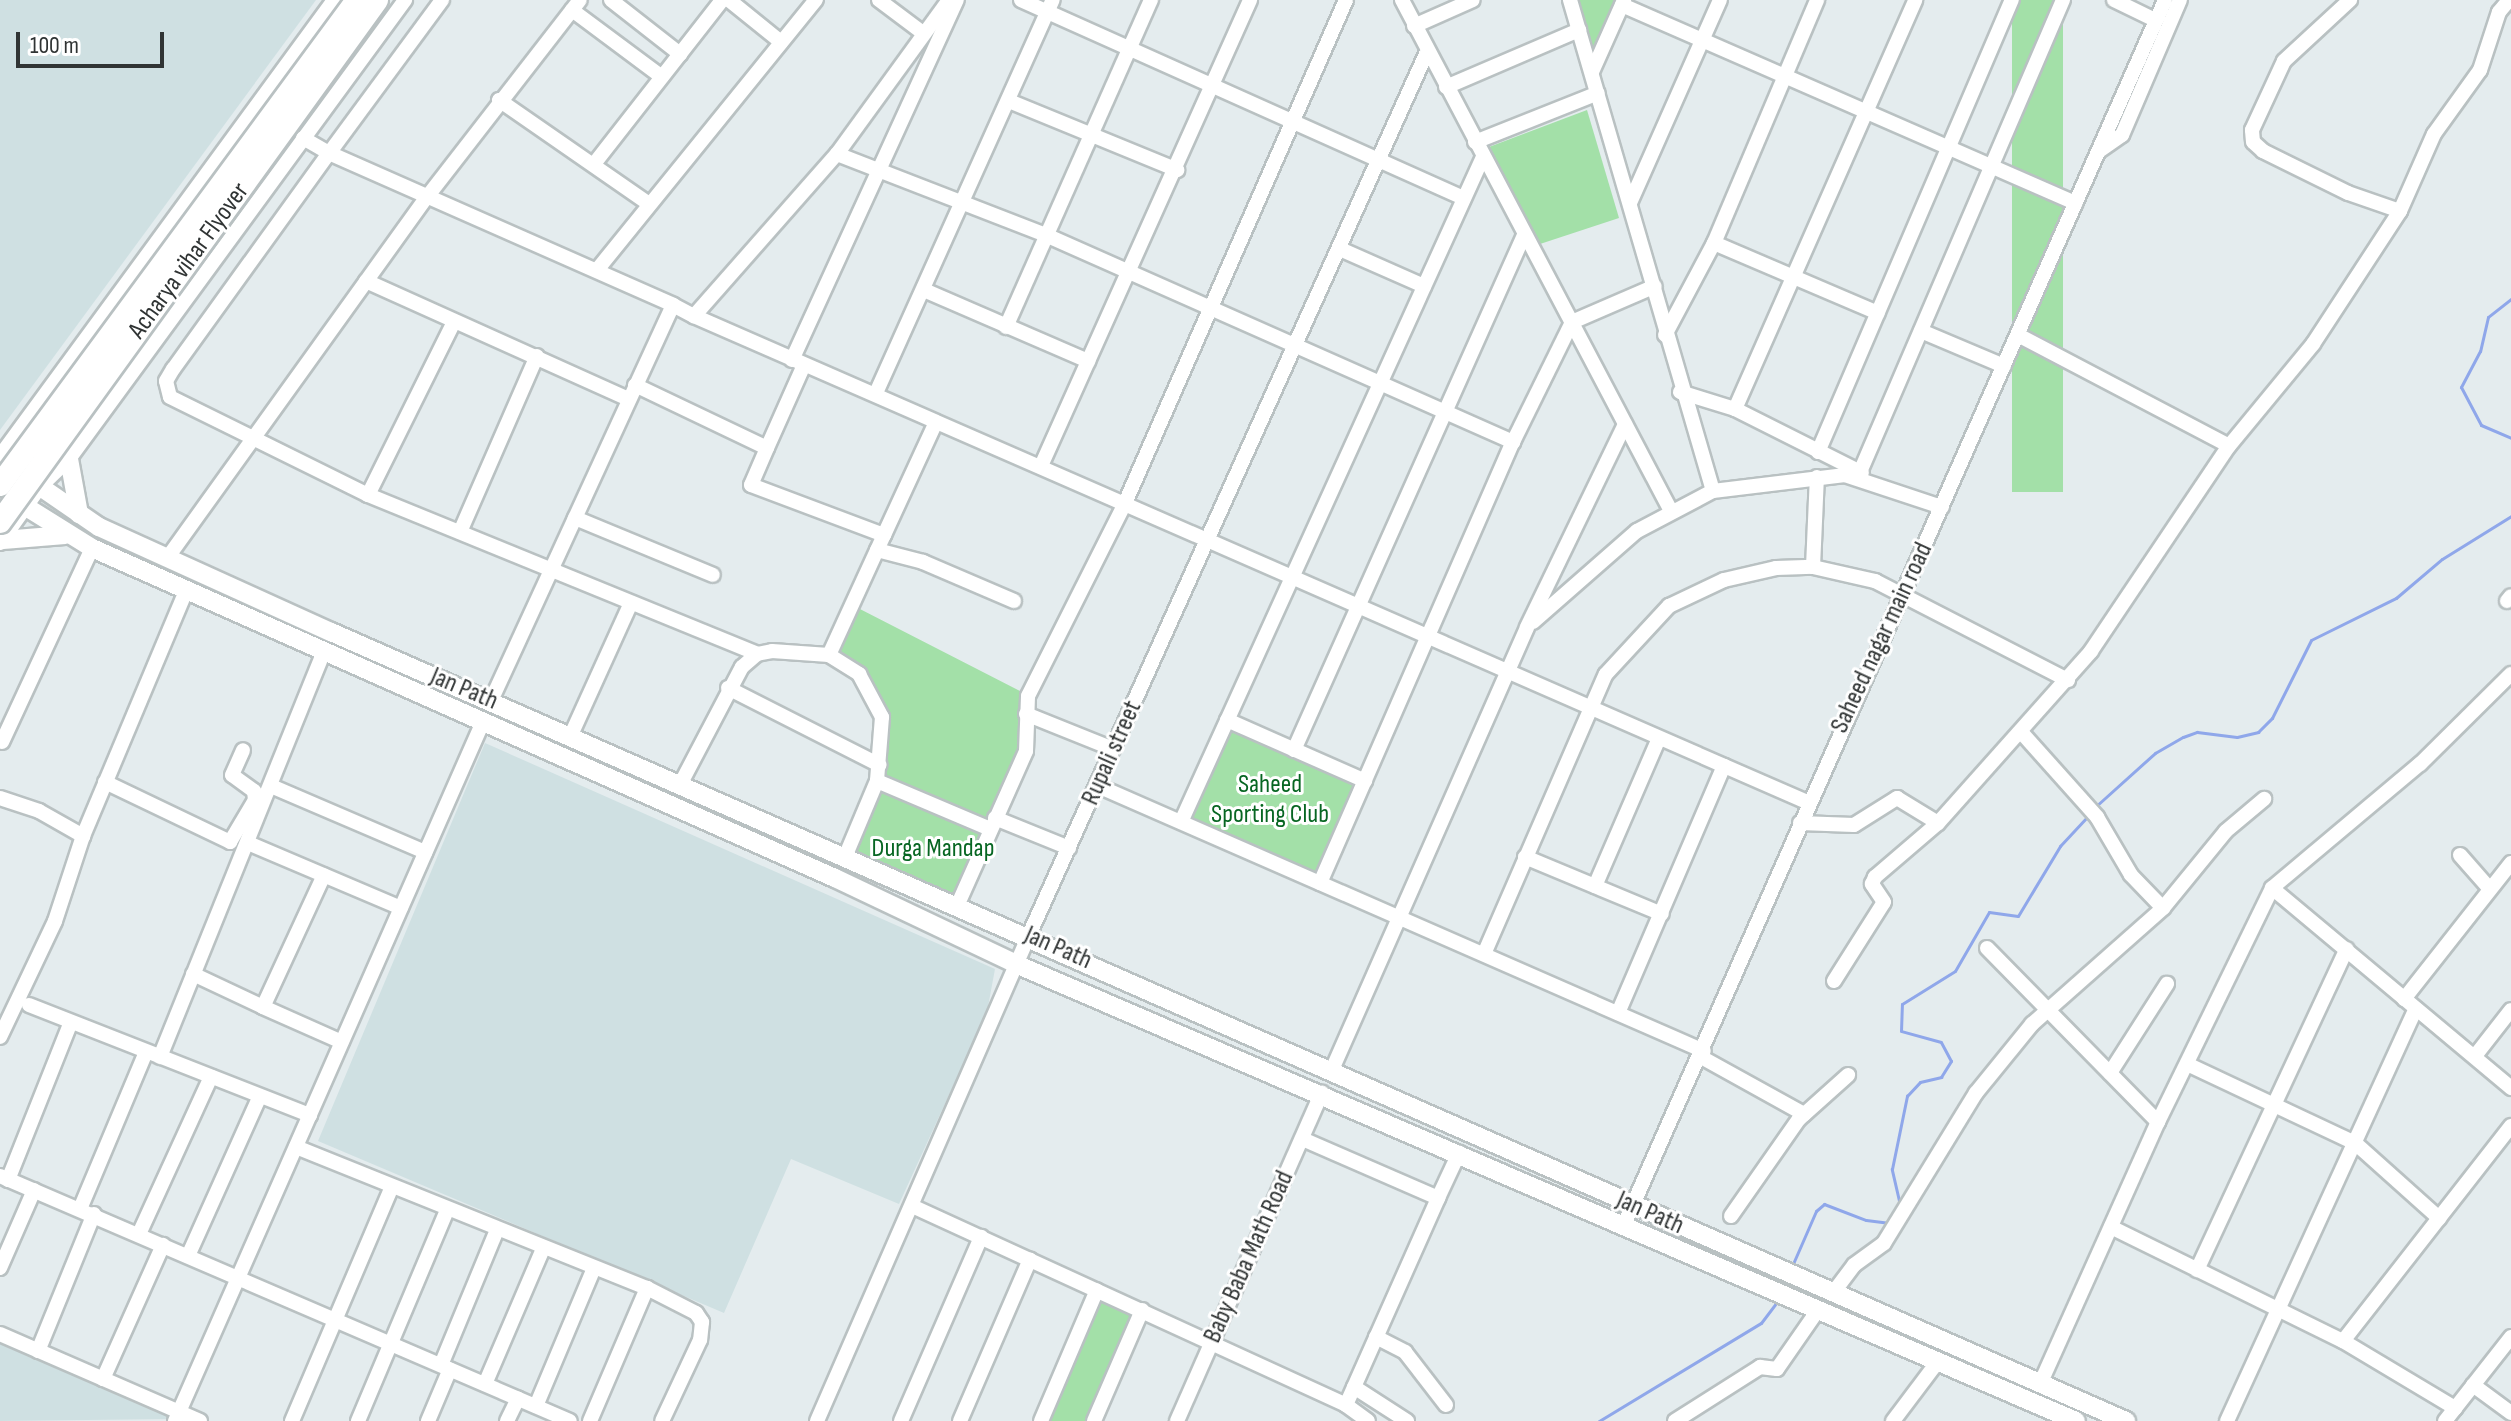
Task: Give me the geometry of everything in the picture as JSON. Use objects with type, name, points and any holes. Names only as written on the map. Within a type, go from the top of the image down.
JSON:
[{"type":"highway","name":"Acharya vihar Flyover","points":[[0,487],[357,0]]},
{"type":"highway","name":"Acharya vihar Flyover","points":[[1,535],[377,0]]},
{"type":"main road","name":"Jan Path","points":[[0,458],[79,514],[168,557],[845,857],[1029,935],[1775,1269],[2041,1382],[2120,1420]]},
{"type":"main road","points":[[69,459],[79,514]]},
{"type":"main road","name":"Jan Path","points":[[0,487],[26,508],[92,548],[323,653],[822,872],[1018,965],[1322,1093],[2076,1421]]},
{"type":"main road","points":[[1,535],[68,535]]},
{"type":"street","points":[[0,458],[334,0]]},
{"type":"street","points":[[1,535],[40,487],[69,459],[405,0]]},
{"type":"street","points":[[442,0],[166,381],[166,390],[178,402],[368,495],[631,603],[757,654],[787,650],[829,655],[859,674],[872,692],[882,717],[880,765],[877,781],[845,857]]},
{"type":"street","points":[[611,0],[680,54]]},
{"type":"street","points":[[594,164],[722,0]]},
{"type":"street","points":[[729,0],[781,42]]},
{"type":"street","points":[[597,270],[816,0]]},
{"type":"street","points":[[879,0],[923,33]]},
{"type":"street","points":[[694,316],[837,154],[949,0]]},
{"type":"street","points":[[884,535],[751,485],[798,362],[957,0]]},
{"type":"street","points":[[1021,0],[1050,6],[1213,88],[1464,198]]},
{"type":"street","points":[[1006,327],[1151,0]]},
{"type":"street","points":[[1041,466],[1130,275],[1250,0]]},
{"type":"street","points":[[958,904],[1026,751],[1026,714],[1035,681],[1125,503],[1346,0]]},
{"type":"street","points":[[1402,0],[1426,54],[1671,511]]},
{"type":"street","points":[[1414,26],[1473,0]]},
{"type":"street","points":[[1570,0],[1655,286],[1680,392],[1713,491]]},
{"type":"street","points":[[1630,203],[1720,0]]},
{"type":"street","points":[[1665,335],[1714,243],[1817,0]]},
{"type":"street","points":[[1735,409],[1915,0]]},
{"type":"street","points":[[1818,452],[2012,0]]},
{"type":"street","points":[[1860,472],[2063,0]]},
{"type":"street","points":[[2114,0],[2151,18]]},
{"type":"street","points":[[2099,151],[2102,127],[2159,0]]},
{"type":"street","name":"Saheed nagar main road","points":[[1624,1225],[1703,1054],[1800,823],[2165,0]]},
{"type":"street","points":[[2099,151],[2122,135],[2180,0]]},
{"type":"street","points":[[2350,0],[2284,61],[2251,137],[2263,151],[2315,177],[2400,211]]},
{"type":"street","points":[[1834,981],[1884,902],[1872,884],[1875,877],[1938,823],[2068,680],[2229,446],[2313,344],[2400,211],[2434,134],[2480,70],[2499,12],[2509,0]]},
{"type":"street","points":[[1592,72],[1623,2],[1783,78],[2076,203]]},
{"type":"street","points":[[168,557],[427,197],[499,100],[576,5],[662,77]]},
{"type":"street","points":[[876,393],[1050,6]]},
{"type":"street","points":[[1446,87],[1579,30]]},
{"type":"street","name":"Rupali street","points":[[817,1421],[1029,935],[1426,54]]},
{"type":"street","points":[[1475,142],[1598,93]]},
{"type":"street","points":[[499,100],[649,204]]},
{"type":"street","points":[[1009,101],[1177,170]]},
{"type":"street","points":[[303,138],[329,153],[798,362],[876,393],[936,422],[1809,803]]},
{"type":"street","points":[[837,154],[1048,236],[1292,347],[1513,442]]},
{"type":"street","points":[[1181,822],[1483,157]]},
{"type":"street","points":[[1294,750],[1524,235]]},
{"type":"street","points":[[1714,243],[1878,313]]},
{"type":"street","points":[[1340,249],[1424,286]]},
{"type":"street","points":[[366,281],[454,322],[767,448]]},
{"type":"street","points":[[1320,883],[1513,442],[1572,322],[1655,286]]},
{"type":"street","points":[[924,290],[1088,361]]},
{"type":"street","points":[[491,701],[673,305]]},
{"type":"street","points":[[368,495],[454,322]]},
{"type":"street","points":[[1921,331],[2004,366]]},
{"type":"street","points":[[2018,335],[2229,446]]},
{"type":"street","points":[[460,532],[537,356]]},
{"type":"street","points":[[1680,392],[1735,409],[1860,472],[1942,507]]},
{"type":"street","points":[[829,655],[936,422]]},
{"type":"street","points":[[1331,1072],[1402,918],[1527,627],[1625,424]]},
{"type":"street","points":[[1527,627],[1606,553],[1671,511],[1713,491],[1845,475],[1900,490]]},
{"type":"street","points":[[1813,567],[1817,477]]},
{"type":"street","points":[[575,518],[713,575]]},
{"type":"street","points":[[2,742],[92,548]]},
{"type":"street","points":[[877,550],[923,562],[1014,601]]},
{"type":"street","points":[[1484,954],[1588,707],[1626,647],[1669,606],[1724,580],[1776,568],[1813,567],[1875,581],[2068,680]]},
{"type":"street","points":[[0,1037],[55,921],[83,836],[186,591]]},
{"type":"street","points":[[571,735],[631,603]]},
{"type":"street","points":[[38,1351],[87,1212],[153,1054],[193,974],[323,653]]},
{"type":"street","points":[[681,783],[728,688],[757,654]]},
{"type":"street","points":[[2041,1382],[2158,1122],[2272,888],[2420,764],[2511,674]]},
{"type":"street","points":[[728,688],[880,765]]},
{"type":"street","points":[[1026,714],[1113,749]]},
{"type":"street","points":[[1227,720],[1365,781]]},
{"type":"street","points":[[177,1417],[482,724]]},
{"type":"street","points":[[2022,733],[2097,817],[2131,875],[2163,908]]},
{"type":"street","points":[[1595,886],[1659,738]]},
{"type":"street","points":[[105,782],[230,842],[255,800],[254,791],[232,775],[243,750]]},
{"type":"street","points":[[1618,1013],[1724,766]]},
{"type":"street","points":[[877,781],[992,824],[1069,848]]},
{"type":"street","points":[[271,786],[425,852]]},
{"type":"street","points":[[1098,786],[1618,1013],[1703,1054],[1804,1114]]},
{"type":"street","points":[[0,798],[39,811],[83,836]]},
{"type":"street","points":[[1800,823],[1854,825],[1897,798],[1938,823]]},
{"type":"street","points":[[1833,1293],[1854,1265],[1884,1243],[1976,1093],[2046,1011],[2163,908],[2226,831],[2264,799]]},
{"type":"street","points":[[248,843],[401,908]]},
{"type":"street","points":[[2460,855],[2490,889]]},
{"type":"street","points":[[1525,857],[1662,914]]},
{"type":"street","points":[[2404,999],[2511,863]]},
{"type":"street","points":[[263,1007],[324,875]]},
{"type":"street","points":[[2272,888],[2511,1088]]},
{"type":"street","points":[[1987,948],[2158,1122]]},
{"type":"street","points":[[2197,1270],[2272,1101],[2347,949]]},
{"type":"street","points":[[193,974],[342,1042]]},
{"type":"street","points":[[2110,1073],[2167,984]]},
{"type":"street","points":[[29,1005],[310,1115]]},
{"type":"street","points":[[2227,1421],[2416,1009]]},
{"type":"street","points":[[2475,1056],[2511,1010]]},
{"type":"street","points":[[71,1022],[4,1178],[570,1421]]},
{"type":"street","points":[[2187,1064],[2272,1101],[2355,1143],[2439,1218]]},
{"type":"street","points":[[1731,1216],[1804,1114],[1848,1075]]},
{"type":"street","points":[[139,1234],[211,1077]]},
{"type":"street","name":"Baby Baba Math Road","points":[[1177,1421],[1322,1093]]},
{"type":"street","points":[[188,1256],[260,1096]]},
{"type":"street","points":[[2343,1341],[2511,1126]]},
{"type":"street","points":[[1302,1139],[1438,1198]]},
{"type":"street","points":[[296,1147],[686,1306],[702,1322],[700,1340],[662,1421]]},
{"type":"street","points":[[1346,1405],[1459,1153]]},
{"type":"street","points":[[292,1421],[392,1187]]},
{"type":"street","points":[[0,1268],[34,1190]]},
{"type":"street","points":[[912,1206],[1346,1405],[1368,1421]]},
{"type":"street","points":[[358,1421],[447,1210]]},
{"type":"street","points":[[2111,1227],[2343,1341],[2455,1408]]},
{"type":"street","points":[[428,1421],[497,1230]]},
{"type":"street","points":[[901,1421],[981,1237]]},
{"type":"street","points":[[103,1379],[163,1245]]},
{"type":"street","points":[[485,1384],[543,1249]]},
{"type":"street","points":[[960,1421],[1030,1259]]},
{"type":"street","points":[[536,1406],[594,1268]]},
{"type":"street","points":[[590,1421],[647,1288]]},
{"type":"street","points":[[1041,1421],[1097,1290]]},
{"type":"street","points":[[1094,1421],[1142,1310]]},
{"type":"street","points":[[1675,1421],[1760,1367],[1777,1369],[1818,1310]]},
{"type":"street","points":[[0,1334],[103,1379],[177,1417],[200,1421]]},
{"type":"street","points":[[1376,1337],[1405,1352],[1446,1405]]},
{"type":"street","points":[[2445,1421],[2511,1337]]},
{"type":"street","points":[[1893,1421],[1939,1360]]},
{"type":"street","points":[[2473,1385],[2511,1413]]},
{"type":"street","points":[[1354,1387],[1407,1421]]},
{"type":"street","points":[[507,1421],[518,1398]]},
{"type":"shaded area","points":[[0,0],[316,0],[0,430]]},
{"type":"shaded area","points":[[485,743],[995,969],[987,1012],[899,1204],[791,1159],[724,1313],[318,1141]]},
{"type":"shaded area","points":[[0,1343],[174,1419],[0,1421]]},
{"type":"green space","points":[[1570,0],[1624,0],[1592,72]]},
{"type":"green space","points":[[2012,0],[2063,0],[2063,492],[2012,492]]},
{"type":"green space","points":[[1587,110],[1619,218],[1540,244],[1489,147]]},
{"type":"green space","points":[[856,607],[1026,694],[1025,735],[988,825],[878,780],[874,692],[831,655]]},
{"type":"green space","name":"Saheed Sporting Club","points":[[1229,727],[1360,785],[1318,878],[1188,820]]},
{"type":"green space","name":"Durga Mandap","points":[[878,783],[988,830],[957,904],[847,857]]},
{"type":"green space","points":[[1098,1299],[1133,1313],[1086,1421],[1046,1421]]},
{"type":"waterway","points":[[2511,299],[2488,317],[2480,351],[2461,387],[2481,425],[2511,438]]},
{"type":"waterway","points":[[2095,807],[2155,753],[2183,737],[2197,732],[2237,737],[2258,732],[2272,718],[2311,640],[2396,598],[2442,559],[2511,516]]},
{"type":"waterway","points":[[1900,1205],[1892,1169],[1907,1096],[1920,1082],[1941,1077],[1951,1061],[1941,1042],[1901,1031],[1902,1004],[1955,971],[1989,912],[2018,916],[2060,846],[2088,816]]},
{"type":"waterway","points":[[1792,1266],[1816,1211],[1824,1204],[1866,1220],[1890,1223]]},
{"type":"waterway","points":[[1599,1421],[1761,1323],[1779,1299]]}]
